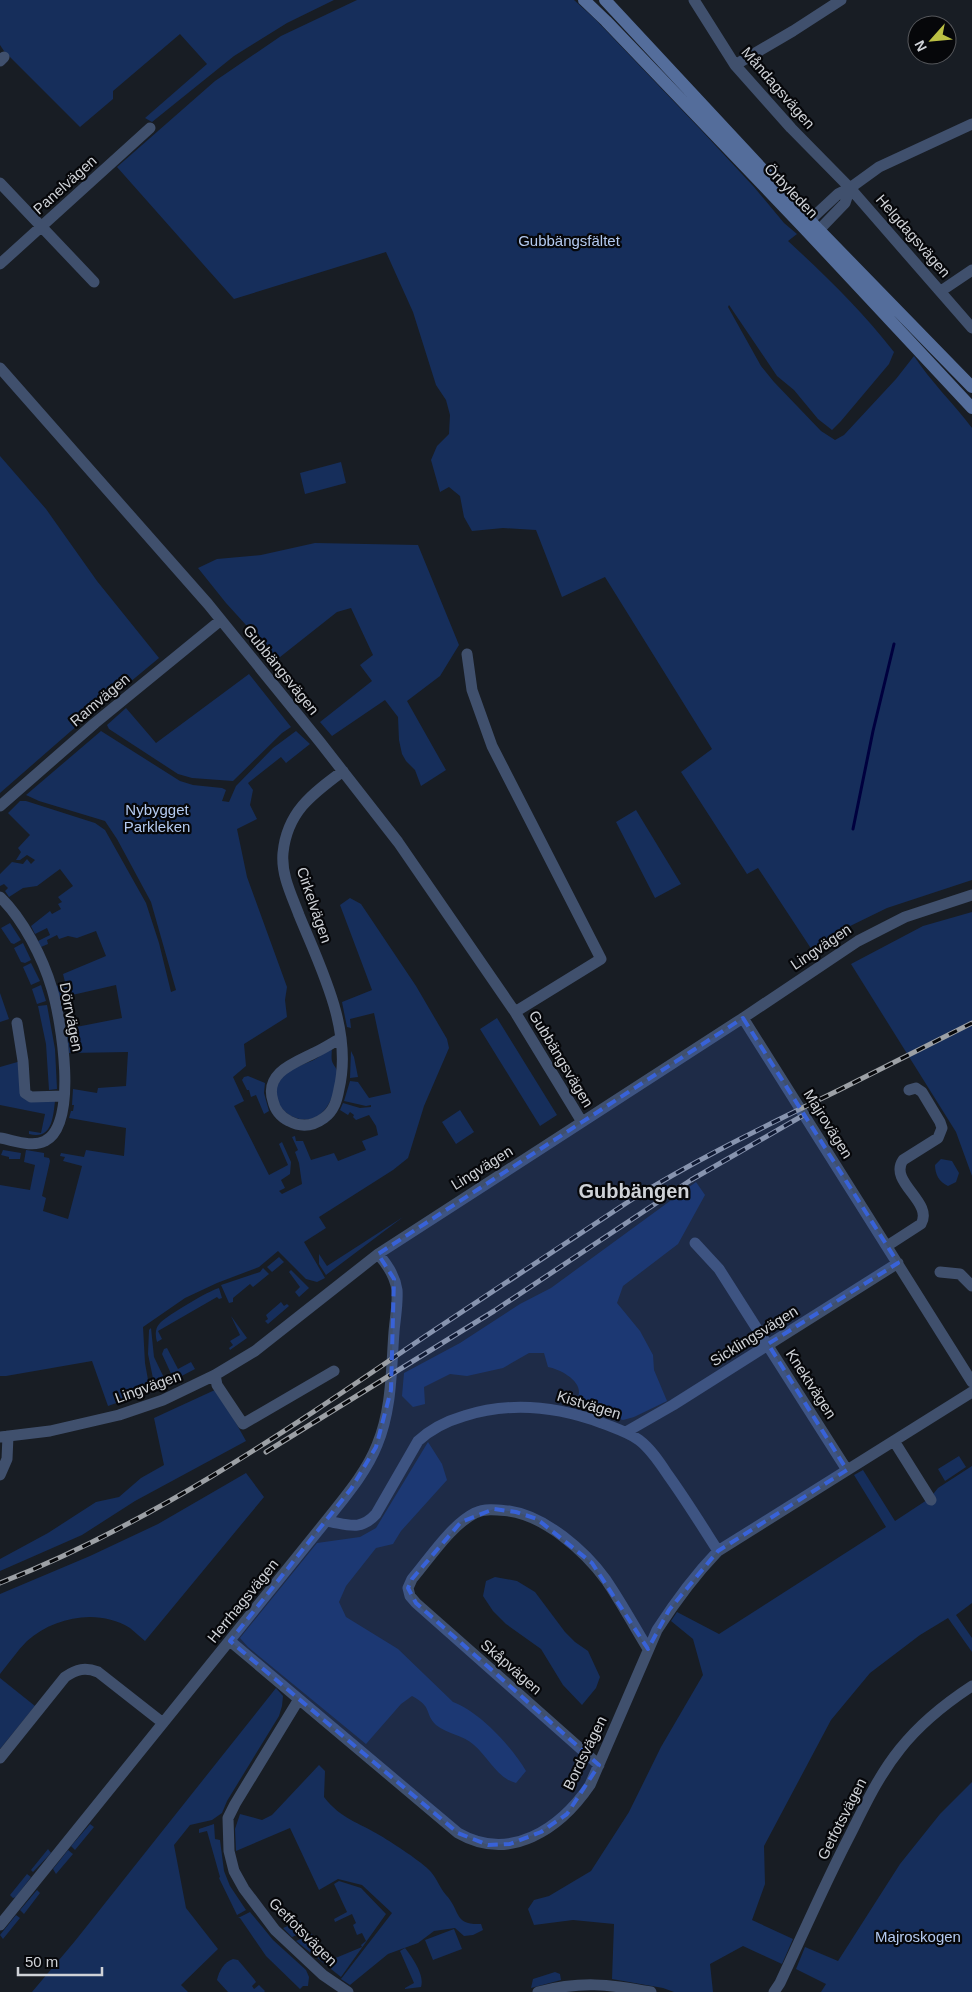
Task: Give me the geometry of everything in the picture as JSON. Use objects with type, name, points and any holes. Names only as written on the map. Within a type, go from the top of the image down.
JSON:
[{"type":"main road","name":"Örbyleden","points":[[584,0],[790,214],[972,408]]},
{"type":"main road","name":"Örbyleden","points":[[605,0],[819,230],[972,387]]},
{"type":"street","name":"Måndagsvägen","points":[[694,0],[735,65],[791,128],[850,188]]},
{"type":"street","points":[[735,65],[841,0]]},
{"type":"street","points":[[810,220],[838,194],[850,188],[879,167],[972,124]]},
{"type":"street","name":"Panelvägen","points":[[0,264],[150,128]]},
{"type":"street","points":[[0,183],[94,282]]},
{"type":"street","points":[[819,230],[845,203],[850,188]]},
{"type":"street","name":"Helgdagsvägen","points":[[850,188],[972,328]]},
{"type":"street","points":[[941,291],[972,270]]},
{"type":"street","name":"Gubbängsvägen","points":[[0,368],[221,620],[398,842],[515,1012],[582,1122]]},
{"type":"street","name":"Ramvägen","points":[[0,806],[95,723],[221,620]]},
{"type":"street","name":"Gubbängsvägen","points":[[467,654],[472,690],[492,746],[600,959],[515,1012]]},
{"type":"street","name":"Cirkelvägen","points":[[340,1038],[280,1070],[272,1086],[271,1095],[277,1110],[284,1119],[308,1126],[322,1120],[333,1109],[343,1071],[340,1038],[332,999],[287,883],[283,855],[291,823],[306,800],[343,771]]},
{"type":"street","name":"Lingvägen","points":[[4,1437],[50,1430],[119,1415],[163,1400],[215,1375],[256,1351],[378,1254],[743,1018],[870,933],[905,917],[972,895]]},
{"type":"street","name":"Dörrvägen","points":[[0,896],[23,926],[37,952],[52,988],[63,1047],[64,1096],[60,1121],[54,1134],[44,1142],[31,1144],[0,1138]]},
{"type":"street","name":"Majrovägen","points":[[743,1018],[971,1379]]},
{"type":"street","points":[[17,1023],[23,1061],[25,1093],[31,1097],[64,1096]]},
{"type":"street","points":[[887,1246],[923,1221],[922,1209],[901,1175],[901,1164],[903,1160],[938,1138],[942,1128],[922,1092],[916,1088],[909,1090]]},
{"type":"street","name":"Knektvägen","points":[[695,1243],[719,1269],[847,1470]]},
{"type":"street","name":"Herrhagsvägen","points":[[0,1925],[326,1522],[360,1476],[376,1447],[387,1412],[391,1390],[396,1290],[394,1279],[386,1263],[378,1254]]},
{"type":"street","name":"Sicklingsvägen","points":[[626,1432],[673,1405],[898,1264]]},
{"type":"street","points":[[940,1272],[960,1274],[972,1286]]},
{"type":"street","points":[[215,1375],[217,1385],[243,1424],[334,1371]]},
{"type":"street","name":"Bordsvägen","points":[[230,1641],[458,1833],[488,1845],[520,1841],[554,1824],[579,1801],[590,1785],[648,1649],[670,1610],[718,1551],[972,1392]]},
{"type":"street","name":"Kistvägen","points":[[326,1522],[359,1526],[371,1520],[418,1441],[441,1424],[478,1412],[508,1406],[552,1408],[577,1414],[626,1432],[640,1440],[652,1452],[692,1508],[718,1551]]},
{"type":"street","points":[[0,1475],[7,1459],[4,1437]]},
{"type":"street","points":[[894,1441],[931,1500]]},
{"type":"street","name":"Skåpvägen","points":[[599,1765],[416,1603],[410,1596],[408,1588],[412,1578],[461,1522],[476,1513],[494,1509],[516,1512],[538,1519],[565,1539],[592,1563],[606,1581],[648,1649]]},
{"type":"street","points":[[0,1758],[65,1676],[80,1669],[88,1668],[98,1672],[163,1723]]},
{"type":"street","name":"Getfotsvägen","points":[[774,1992],[780,1984],[840,1855],[885,1769],[901,1748],[922,1726],[972,1686]]},
{"type":"street","name":"Getfotsvägen","points":[[299,1699],[228,1818],[229,1851],[234,1871],[244,1889],[275,1930],[323,1975],[348,1992]]},
{"type":"street","points":[[538,1992],[585,1984],[624,1986],[651,1992]]},
{"type":"highlighted area","points":[[743,1018],[898,1263],[768,1344],[847,1470],[718,1551],[669,1610],[648,1649],[592,1563],[537,1519],[516,1512],[494,1509],[461,1522],[412,1579],[408,1588],[416,1603],[599,1765],[567,1814],[541,1832],[510,1844],[488,1845],[458,1833],[230,1641],[351,1489],[376,1447],[391,1390],[394,1279],[378,1254]]},
{"type":"green space","points":[[0,0],[334,0],[287,23],[234,56],[152,122],[145,118],[207,64],[180,34],[113,91],[113,99],[80,127],[0,45]]},
{"type":"green space","name":"Gubbängsfältet","points":[[357,0],[574,0],[595,19],[702,131],[754,187],[784,223],[797,234],[788,241],[843,294],[894,352],[889,364],[832,430],[818,419],[794,390],[777,376],[729,305],[728,307],[761,366],[774,382],[821,431],[835,440],[844,435],[896,379],[914,356],[972,428],[972,880],[887,908],[844,929],[812,950],[758,868],[747,874],[681,772],[712,749],[605,577],[562,597],[536,530],[503,528],[472,531],[464,517],[460,496],[449,487],[440,492],[431,460],[437,446],[449,434],[450,415],[446,400],[436,385],[413,312],[386,252],[234,299],[117,167],[215,81],[281,36]]},
{"type":"green space","points":[[0,456],[46,509],[97,581],[159,658],[0,793]]},
{"type":"green space","points":[[341,462],[346,483],[305,494],[300,473]]},
{"type":"green space","points":[[315,543],[418,545],[459,645],[440,676],[407,701],[446,770],[421,786],[415,770],[402,754],[398,717],[385,700],[332,736],[320,722],[372,681],[360,665],[373,655],[351,608],[337,612],[275,661],[265,646],[226,603],[198,568],[217,559],[261,555]]},
{"type":"green space","points":[[249,674],[291,727],[282,733],[233,781],[192,778],[178,774],[109,729],[107,725],[126,708],[156,743]]},
{"type":"green space","name":"Nybygget Parkleken","points":[[101,731],[180,781],[226,790],[222,801],[229,802],[236,786],[273,748],[296,731],[310,744],[286,763],[281,757],[248,783],[253,790],[250,805],[257,819],[237,829],[247,877],[287,987],[285,1000],[287,1017],[244,1044],[246,1066],[233,1077],[244,1101],[234,1106],[269,1175],[288,1165],[279,1144],[282,1142],[291,1162],[290,1174],[281,1180],[285,1188],[279,1191],[282,1194],[302,1184],[299,1163],[295,1152],[298,1150],[292,1137],[295,1136],[296,1141],[303,1141],[311,1160],[334,1153],[338,1161],[366,1150],[362,1141],[378,1135],[376,1126],[369,1115],[356,1120],[350,1112],[348,1115],[340,1110],[343,1103],[360,1108],[371,1107],[371,1105],[366,1106],[344,1101],[350,1081],[358,1082],[369,1098],[391,1093],[374,1013],[350,1019],[351,1028],[347,1027],[342,1002],[372,990],[340,905],[350,898],[361,904],[416,986],[447,1039],[449,1048],[424,1106],[408,1158],[393,1170],[319,1217],[326,1228],[304,1242],[325,1278],[317,1282],[306,1279],[278,1251],[259,1267],[185,1298],[143,1327],[145,1363],[150,1391],[108,1406],[92,1361],[0,1376],[0,1185],[30,1190],[35,1165],[24,1162],[26,1150],[44,1153],[44,1157],[49,1158],[50,1161],[42,1196],[46,1198],[43,1211],[68,1219],[82,1166],[63,1161],[65,1157],[60,1156],[61,1153],[84,1157],[86,1150],[124,1156],[126,1128],[69,1118],[74,1105],[72,1105],[73,1089],[97,1093],[98,1088],[126,1086],[128,1052],[69,1053],[66,1029],[122,1018],[116,985],[59,998],[56,986],[65,982],[63,974],[106,956],[96,931],[77,938],[68,936],[59,939],[57,935],[47,940],[48,944],[41,947],[38,941],[50,935],[47,928],[35,934],[31,926],[50,911],[52,914],[61,909],[58,904],[62,902],[58,897],[73,886],[60,869],[37,886],[23,888],[9,897],[5,891],[8,888],[4,884],[0,886],[0,874],[12,862],[23,864],[27,859],[31,864],[35,860],[27,855],[20,860],[16,860],[21,852],[18,848],[30,835],[8,813],[20,801],[26,801],[95,823],[105,830],[146,903],[159,943],[171,992],[176,990],[151,902],[117,839],[105,821],[39,801],[26,795]]},
{"type":"green space","points":[[636,810],[681,884],[655,898],[616,822]]},
{"type":"green space","points":[[972,912],[972,1176],[956,1132],[851,964],[923,926]]},
{"type":"green space","points":[[10,923],[21,940],[14,944],[11,943],[1,928]]},
{"type":"green space","points":[[23,943],[31,960],[25,963],[21,962],[14,948]]},
{"type":"green space","points":[[31,963],[40,981],[31,985],[23,967]]},
{"type":"green space","points":[[41,985],[46,1001],[37,1004],[32,989]]},
{"type":"green space","points":[[0,993],[9,1019],[0,1022]]},
{"type":"green space","points":[[47,1005],[55,1049],[57,1089],[49,1090],[46,1044],[38,1006]]},
{"type":"green space","points":[[497,1018],[557,1115],[540,1126],[480,1029]]},
{"type":"green space","points":[[332,1046],[332,1059],[337,1071],[337,1077],[333,1094],[325,1109],[315,1118],[303,1119],[292,1116],[283,1110],[277,1100],[276,1090],[281,1079],[289,1071],[312,1061]]},
{"type":"green space","points":[[351,1051],[358,1077],[350,1078]]},
{"type":"green space","points":[[21,1061],[23,1093],[55,1101],[50,1126],[42,1134],[29,1134],[29,1131],[41,1133],[45,1114],[0,1105],[0,1067]]},
{"type":"green space","points":[[248,1076],[265,1083],[264,1093],[269,1111],[264,1114],[256,1095],[251,1097],[249,1090],[247,1090],[242,1080]]},
{"type":"green space","points":[[460,1110],[474,1132],[456,1144],[442,1122]]},
{"type":"green space","points":[[3,1150],[21,1153],[20,1159],[9,1159],[9,1157],[1,1155]]},
{"type":"green space","points":[[941,1159],[952,1161],[959,1173],[956,1182],[948,1186],[940,1180],[936,1172],[935,1165]]},
{"type":"green space","points":[[696,1182],[705,1195],[678,1244],[623,1286],[617,1303],[640,1331],[653,1355],[654,1370],[667,1401],[634,1417],[623,1420],[575,1405],[579,1395],[576,1383],[563,1372],[548,1367],[544,1353],[529,1353],[503,1368],[467,1376],[450,1374],[424,1387],[425,1404],[413,1407],[402,1396],[404,1373],[460,1343],[520,1304],[551,1288]]},
{"type":"green space","points":[[403,1217],[326,1275],[319,1264],[319,1254],[327,1266]]},
{"type":"green space","points":[[279,1257],[284,1262],[272,1272],[267,1267]]},
{"type":"green space","points":[[263,1268],[269,1274],[253,1287],[250,1284],[233,1298],[233,1302],[229,1303],[221,1285],[260,1272]]},
{"type":"green space","points":[[291,1270],[309,1288],[299,1297],[295,1292],[300,1287],[289,1272]]},
{"type":"green space","points":[[219,1288],[222,1298],[219,1299],[217,1297],[158,1331],[162,1339],[157,1342],[156,1332],[160,1323],[188,1304]]},
{"type":"green space","points":[[281,1302],[284,1306],[287,1304],[289,1306],[268,1324],[265,1321],[268,1319],[266,1315]]},
{"type":"green space","points":[[231,1316],[247,1338],[230,1350],[229,1348],[233,1345],[230,1341],[240,1335]]},
{"type":"green space","points":[[151,1328],[154,1357],[166,1382],[155,1388],[148,1354],[149,1330]]},
{"type":"green space","points":[[167,1348],[178,1369],[191,1362],[195,1369],[174,1380],[162,1354],[164,1349]]},
{"type":"green space","points":[[217,1389],[246,1441],[135,1501],[82,1535],[0,1571],[0,1559],[48,1533],[96,1502],[119,1497],[141,1478],[164,1465],[154,1418]]},
{"type":"green space","points":[[428,1442],[442,1464],[447,1480],[401,1531],[393,1544],[376,1548],[346,1586],[339,1602],[346,1617],[398,1649],[453,1702],[474,1714],[504,1741],[526,1771],[516,1783],[498,1772],[470,1742],[436,1725],[423,1703],[412,1696],[401,1704],[366,1744],[248,1647],[240,1638],[317,1543],[360,1537],[376,1528]]},
{"type":"green space","points":[[959,1456],[966,1467],[945,1481],[938,1469]]},
{"type":"green space","points":[[972,1466],[972,1603],[956,1615],[972,1638],[972,1652],[948,1618],[920,1635],[870,1673],[831,1720],[764,1846],[765,1884],[752,1920],[793,1939],[782,1964],[743,1946],[710,1964],[713,1992],[674,1992],[663,1988],[612,1979],[614,1924],[573,1920],[534,1925],[528,1909],[534,1900],[549,1896],[591,1871],[629,1812],[661,1747],[703,1675],[693,1639],[671,1621],[677,1612],[719,1634],[886,1527],[854,1475],[863,1470],[895,1521],[930,1498],[938,1488]]},
{"type":"green space","points":[[246,1473],[264,1497],[145,1641],[130,1628],[104,1618],[90,1617],[63,1621],[50,1626],[27,1641],[0,1674],[0,1594],[90,1556],[158,1524]]},
{"type":"green space","points":[[495,1577],[517,1581],[535,1592],[565,1632],[588,1651],[600,1677],[596,1688],[582,1705],[563,1685],[541,1649],[506,1624],[493,1611],[483,1596],[486,1581]]},
{"type":"green space","points":[[0,1678],[35,1706],[0,1749]]},
{"type":"green space","points":[[276,1688],[283,1696],[279,1716],[227,1801],[222,1813],[212,1820],[190,1825],[174,1845],[186,1908],[218,1949],[181,1985],[188,1992],[32,1992],[75,1941]]},
{"type":"green space","points":[[319,1765],[325,1771],[324,1797],[330,1804],[350,1820],[381,1836],[421,1863],[433,1875],[459,1916],[466,1922],[481,1924],[483,1930],[473,1935],[464,1936],[455,1928],[434,1931],[418,1943],[388,1954],[350,1985],[341,1979],[392,1913],[362,1885],[338,1879],[319,1890],[290,1828],[236,1851],[235,1829],[240,1814],[262,1820],[272,1815]]},
{"type":"green space","name":"Majroskogen","points":[[972,1782],[972,1992],[821,1992],[826,1984],[796,1969],[805,1947],[838,1961],[900,1864],[940,1814]]},
{"type":"green space","points":[[90,1824],[94,1827],[75,1850],[71,1846]]},
{"type":"green space","points":[[214,1824],[215,1839],[220,1840],[224,1871],[230,1886],[246,1910],[237,1915],[219,1878],[207,1831],[199,1833],[199,1829]]},
{"type":"green space","points":[[48,1849],[51,1853],[33,1872],[31,1870]]},
{"type":"green space","points":[[68,1850],[73,1854],[56,1874],[53,1869]]},
{"type":"green space","points":[[27,1874],[31,1877],[16,1897],[13,1898],[10,1895]]},
{"type":"green space","points":[[339,1881],[361,1888],[386,1914],[341,1977],[296,1941],[312,1934],[326,1962],[362,1947],[361,1945],[366,1941],[362,1933],[357,1935],[353,1925],[356,1923],[352,1914],[335,1922],[334,1919],[347,1912],[334,1884]]},
{"type":"green space","points":[[37,1890],[40,1893],[24,1914],[20,1910]]},
{"type":"green space","points":[[250,1912],[273,1940],[306,1970],[309,1977],[308,1986],[303,1986],[300,1989],[266,1956],[240,1918],[238,1918]]},
{"type":"green space","points":[[16,1915],[20,1918],[3,1939],[0,1935]]},
{"type":"green space","points":[[300,1921],[304,1928],[299,1930],[301,1933],[292,1937],[283,1928]]},
{"type":"green space","points":[[454,1929],[462,1949],[433,1960],[425,1940]]},
{"type":"green space","points":[[405,1948],[420,1972],[421,1987],[405,1989],[414,1983],[400,1951]]},
{"type":"green space","points":[[233,1959],[238,1960],[254,1979],[256,1982],[252,1986],[254,1989],[259,1985],[264,1992],[228,1992],[217,1980],[222,1967]]},
{"type":"green space","points":[[555,1972],[560,1974],[561,1980],[531,1988],[533,1979]]},
{"type":"waterway","points":[[853,829],[873,731],[894,644]]},
{"type":"railway","points":[[0,1583],[57,1559],[112,1532],[219,1472],[322,1406],[631,1200],[682,1170],[972,1023]]},
{"type":"railway","points":[[266,1452],[494,1311],[691,1180],[802,1116]]},
{"type":"district","name":"Gubbängen","points":[[634,1191]]}]
